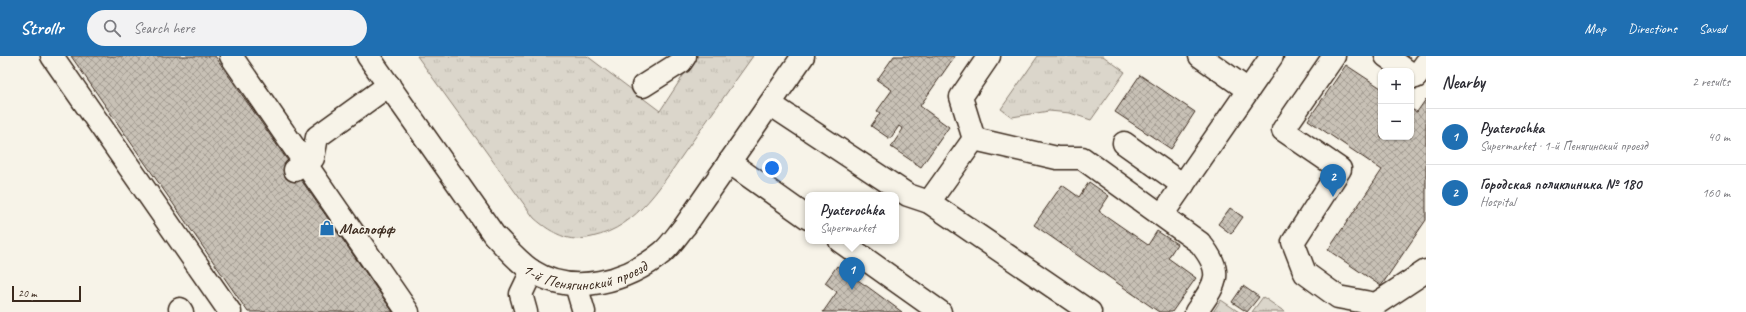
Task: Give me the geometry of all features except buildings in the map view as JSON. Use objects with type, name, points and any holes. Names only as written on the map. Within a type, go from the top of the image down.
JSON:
[{"type":"street","points":[[52,56],[230,312]]},
{"type":"street","points":[[231,56],[282,141],[408,312]]},
{"type":"street","name":"1-й Пенягинский проезд","points":[[368,56],[494,235],[512,254],[532,271],[550,278],[576,285],[602,282],[623,276],[646,264],[664,251],[685,226],[803,56]]},
{"type":"street","points":[[643,86],[681,62],[685,56]]},
{"type":"street","points":[[974,139],[961,97],[989,56]]},
{"type":"street","points":[[1200,56],[1248,90]]},
{"type":"street","points":[[1162,215],[1272,56]]},
{"type":"street","points":[[1334,56],[1283,130],[1340,169],[1293,242],[1305,273],[1338,297],[1376,304],[1426,271]]},
{"type":"street","points":[[1386,56],[1403,68]]},
{"type":"street","points":[[1414,76],[1416,77],[1426,63]]},
{"type":"street","points":[[300,167],[313,158],[317,137],[388,85]]},
{"type":"street","points":[[770,104],[908,195],[929,202],[1090,312]]},
{"type":"street","points":[[282,141],[294,133],[317,137]]},
{"type":"street","points":[[929,202],[974,139]]},
{"type":"street","points":[[974,139],[1057,158],[1082,158],[1200,244],[1210,256],[1216,270],[1214,286],[1196,312]]},
{"type":"street","points":[[1124,142],[1183,184]]},
{"type":"street","points":[[730,162],[805,216]]},
{"type":"street","points":[[844,244],[940,312]]},
{"type":"street","points":[[526,312],[521,294],[532,271]]},
{"type":"street","points":[[576,285],[584,312]]},
{"type":"green space","points":[[417,56],[587,56],[660,111],[696,56],[753,56],[659,188],[648,201],[623,224],[609,232],[592,237],[571,239],[556,233],[534,218]]},
{"type":"green space","points":[[1038,56],[1103,56],[1125,72],[1091,120],[1070,113],[1049,111],[1012,117],[1001,109]]},
{"type":"green space","points":[[1263,297],[1285,312],[1252,312]]},
{"type":"green space","points":[[1221,300],[1239,312],[1213,312]]},
{"type":"place","name":"Городская поликлиника № 180","points":[[1333,197]]},
{"type":"place","name":"Маслофф","points":[[327,228]]},
{"type":"place","name":"Pyaterochka","points":[[852,290]]}]
